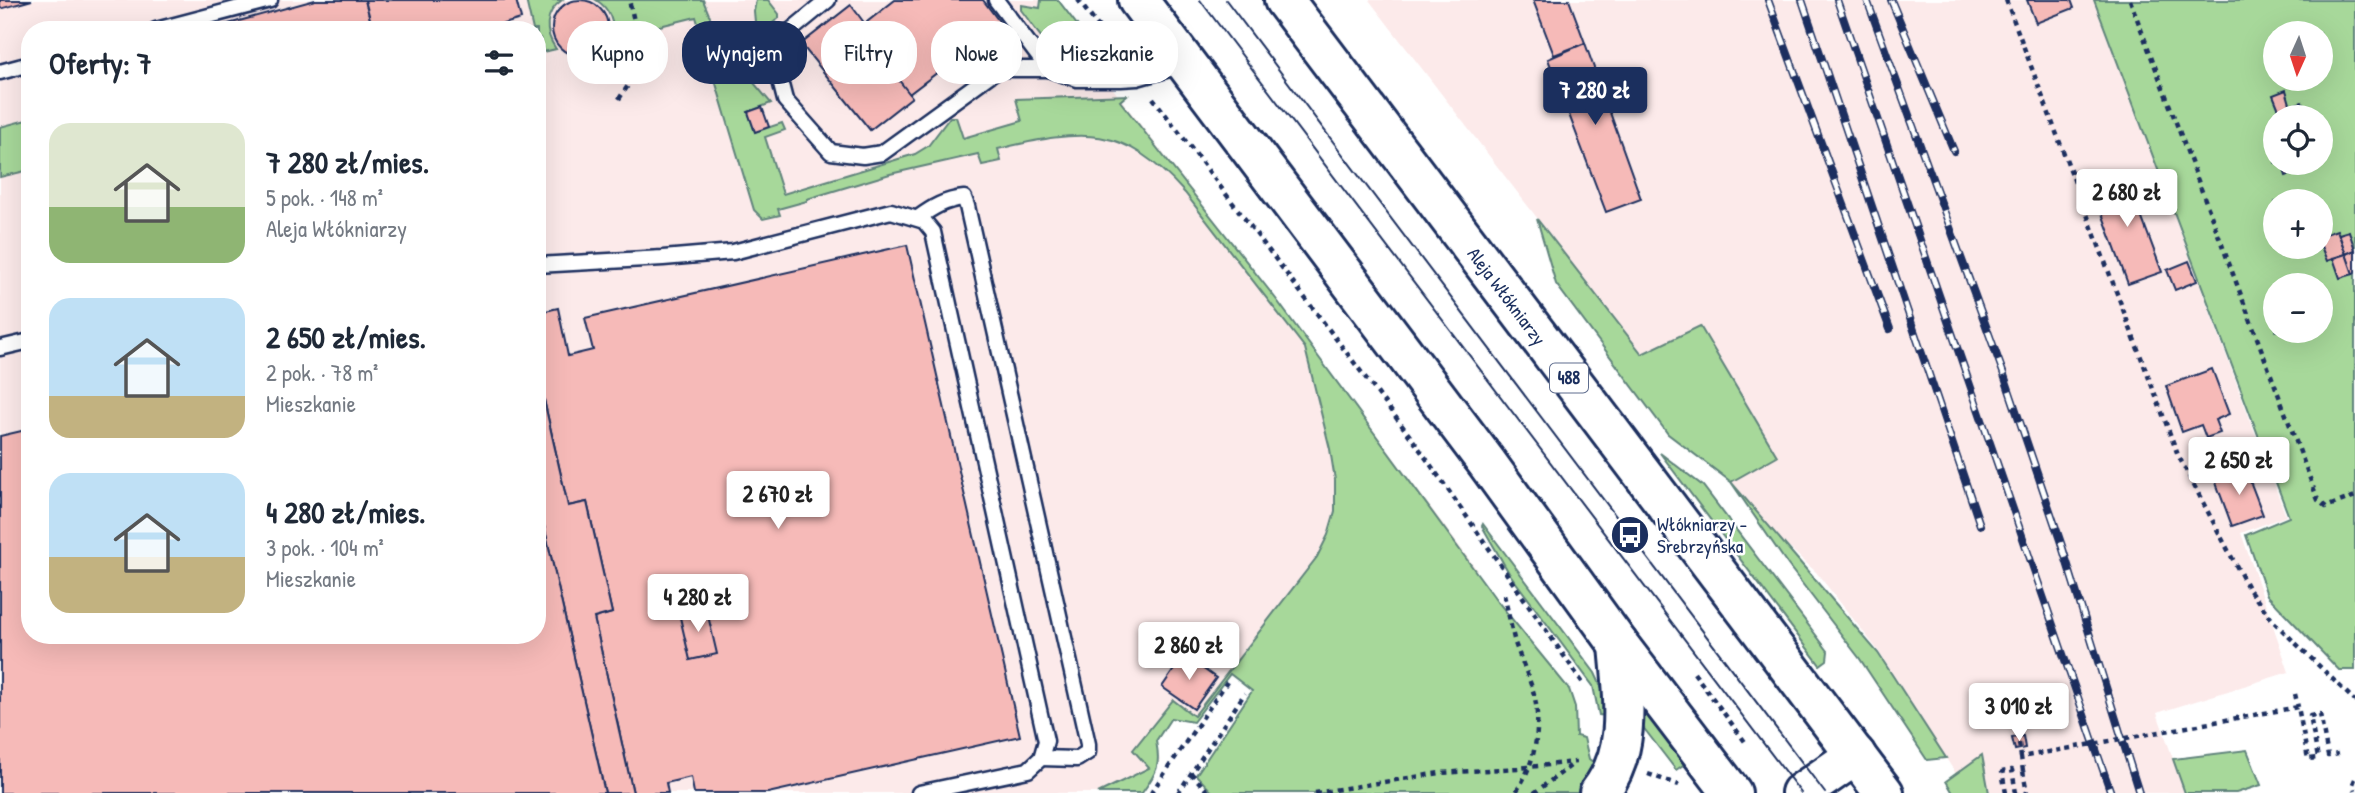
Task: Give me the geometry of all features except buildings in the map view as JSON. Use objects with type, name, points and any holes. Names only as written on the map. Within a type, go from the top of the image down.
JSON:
[{"type":"main road","points":[[1138,0],[1732,793]]},
{"type":"main road","name":"Aleja Włókniarzy","points":[[1284,0],[1884,793]]},
{"type":"main road","points":[[1607,779],[1623,731],[1619,645]]},
{"type":"main road","points":[[1801,793],[1856,755]]},
{"type":"lane","points":[[190,21],[270,0]]},
{"type":"lane","points":[[828,0],[789,32],[774,58],[785,100],[831,152],[863,156],[882,153],[977,84]]},
{"type":"lane","points":[[996,0],[1036,53]]},
{"type":"lane","points":[[1178,66],[1186,64]]},
{"type":"lane","points":[[0,72],[21,66]]},
{"type":"lane","points":[[918,218],[938,204],[964,198],[976,244],[1088,744],[1088,752],[1077,759],[1041,758]]},
{"type":"lane","points":[[546,264],[733,252],[891,211],[918,218],[933,232],[1046,741],[1041,758],[1028,770],[919,793]]},
{"type":"lane","points":[[0,348],[21,343]]},
{"type":"path","points":[[619,99],[644,62],[629,0]]},
{"type":"path","points":[[1078,0],[1094,21]]},
{"type":"path","points":[[2006,0],[2178,455],[2248,588],[2274,622],[2355,701]]},
{"type":"path","points":[[2130,0],[2318,500],[2326,507],[2355,496]]},
{"type":"path","points":[[1142,84],[1416,444],[1587,690]]},
{"type":"path","points":[[1504,595],[1515,642],[1534,694],[1537,717],[1536,738],[1529,766],[1515,793]]},
{"type":"path","points":[[1695,673],[1746,743]]},
{"type":"path","points":[[1151,793],[1227,682]]},
{"type":"path","points":[[1178,793],[1245,693]]},
{"type":"path","points":[[2295,694],[2308,759],[2318,758],[2310,716],[2320,714],[2328,756],[2338,754]]},
{"type":"path","points":[[2021,757],[2298,707]]},
{"type":"path","points":[[2019,743],[2027,793]]},
{"type":"path","points":[[1315,793],[1432,774],[1576,762]]},
{"type":"path","points":[[2006,793],[2002,772],[2012,770],[2016,793]]},
{"type":"path","points":[[1191,773],[1209,793]]},
{"type":"path","points":[[1607,779],[1661,777],[1687,791]]},
{"type":"path","points":[[2355,779],[2355,790]]},
{"type":"shaded area","points":[[0,0],[1044,0],[1060,21],[1036,21],[1036,84],[1109,84],[1276,299],[1477,570],[1230,673],[1193,722],[1171,717],[1156,741],[1160,761],[1153,778],[1142,793],[0,793]]},
{"type":"shaded area","points":[[1369,0],[2094,0],[2286,516],[2241,533],[2289,672],[2157,713],[2185,793],[1968,793],[1877,649],[1816,572],[1784,543],[1731,482],[1777,456],[1700,327],[1642,354]]},
{"type":"green space","points":[[526,0],[562,0],[552,11],[548,23],[549,36],[556,49],[546,51],[546,21],[531,21]]},
{"type":"green space","points":[[596,0],[703,0],[712,21],[697,21],[696,17],[668,24],[668,21],[611,21],[605,7]]},
{"type":"green space","points":[[756,0],[768,0],[779,18],[775,21],[755,21]]},
{"type":"green space","points":[[1041,0],[1058,0],[1074,21],[1036,21],[1036,30],[1021,10],[1021,5],[1040,8]]},
{"type":"green space","points":[[2094,0],[2355,0],[2355,670],[2339,670],[2267,595],[2246,535],[2289,517]]},
{"type":"green space","points":[[716,84],[755,84],[771,103],[748,112],[755,132],[782,123],[785,130],[765,137],[783,194],[915,154],[928,146],[950,117],[956,117],[963,138],[1022,121],[1016,99],[1127,95],[1120,101],[1276,299],[1498,602],[1569,689],[1575,707],[1576,736],[1584,738],[1589,759],[1594,763],[1594,777],[1577,793],[1213,793],[1196,775],[1252,691],[1230,674],[1193,722],[1171,718],[1156,741],[1156,768],[1142,793],[1098,793],[1149,768],[1133,750],[1173,700],[1194,716],[1317,557],[1328,535],[1335,511],[1335,480],[1305,348],[1185,193],[1141,154],[1121,143],[1100,137],[1078,136],[1028,142],[998,149],[1001,161],[982,165],[978,154],[890,174],[778,209],[780,215],[763,219],[754,210]]},
{"type":"green space","points":[[21,121],[21,172],[0,177],[0,127]]},
{"type":"green space","points":[[1537,219],[1642,354],[1700,326],[1777,456],[1731,482],[1668,434],[1556,284]]},
{"type":"green space","points":[[1660,453],[1703,486],[1828,651],[1827,660],[1820,665]]},
{"type":"green space","points":[[1731,482],[1878,653],[1946,758],[1927,760],[1860,659],[1788,565]]},
{"type":"green space","points":[[1483,524],[1595,673],[1606,697],[1608,716],[1599,715],[1593,686],[1509,573]]},
{"type":"green space","points":[[1639,702],[1686,763],[1676,770],[1639,722]]},
{"type":"green space","points":[[2247,750],[2261,785],[2236,793],[2185,793],[2173,759]]},
{"type":"green space","points":[[1982,755],[1989,793],[1953,793],[1946,781]]},
{"type":"tram line","points":[[1200,0],[1801,793]]},
{"type":"tram line","points":[[1226,0],[1825,793]]},
{"type":"railway","points":[[1768,0],[1890,329]]},
{"type":"railway","points":[[1802,0],[1980,525]]},
{"type":"railway","points":[[1837,0],[2111,793]]},
{"type":"railway","points":[[1867,0],[2004,375],[2061,543],[2139,793]]},
{"type":"railway","points":[[1891,0],[1954,151]]},
{"type":"place","name":"Włókniarzy - Srebrzyńska","points":[[1630,535]]}]
